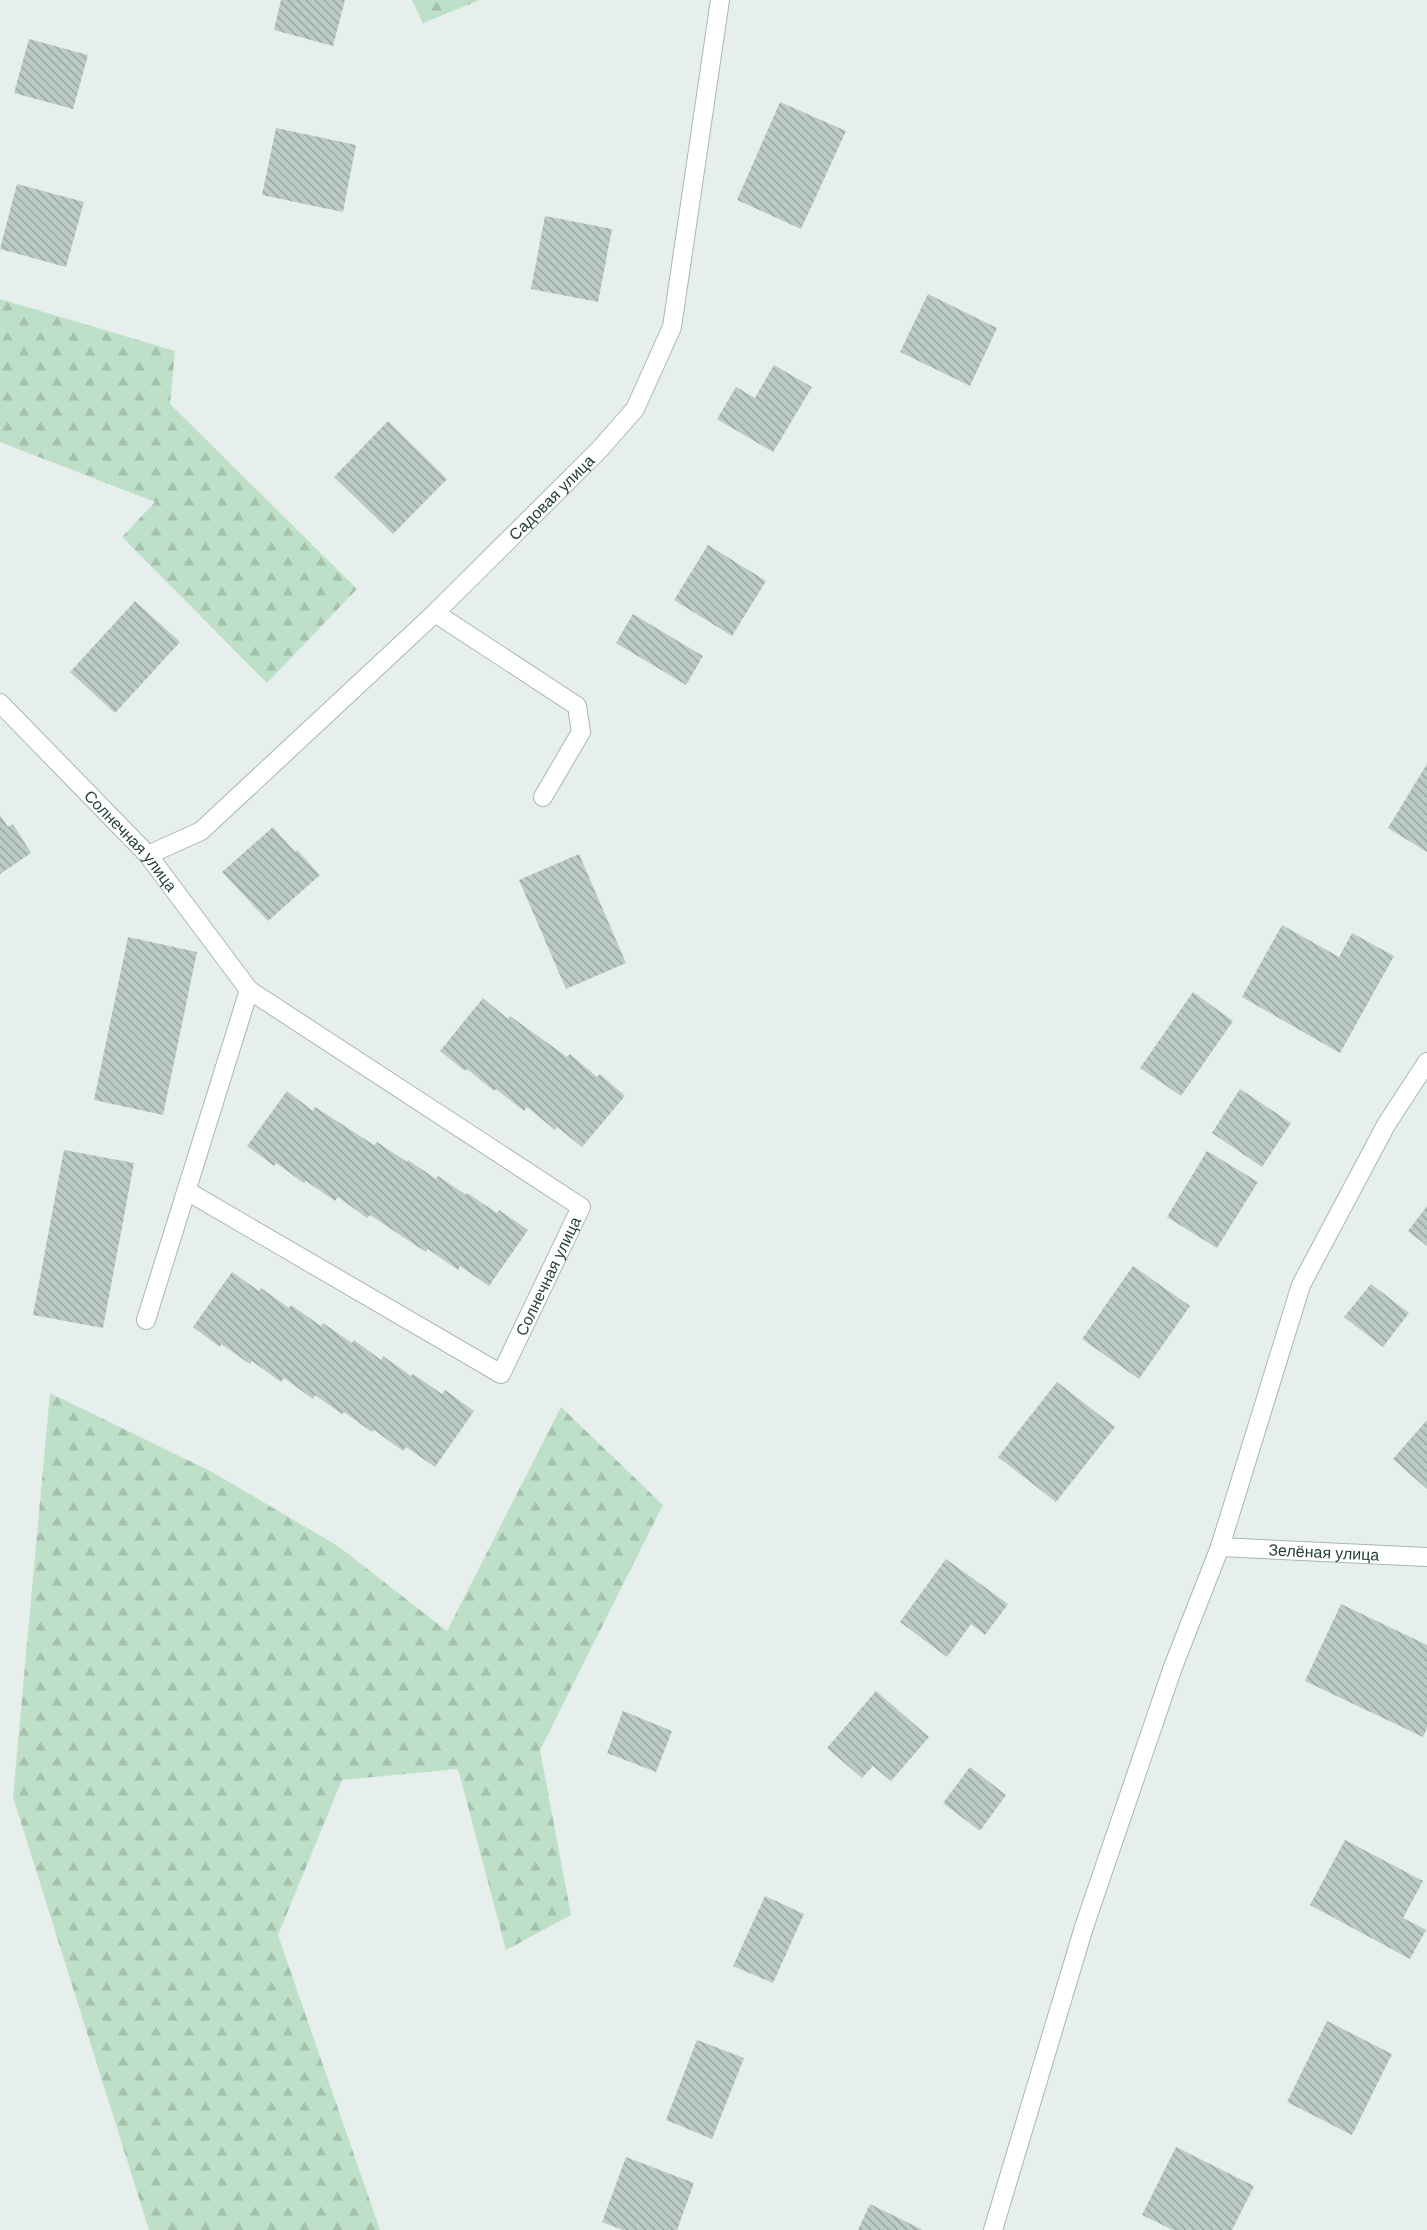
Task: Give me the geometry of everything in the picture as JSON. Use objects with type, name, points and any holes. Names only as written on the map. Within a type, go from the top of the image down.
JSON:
[{"type":"street","name":"Садовая улица","points":[[148,855],[201,831],[435,613],[600,449],[634,409],[672,327],[720,0]]},
{"type":"street","points":[[435,613],[577,706],[581,732],[543,797]]},
{"type":"street","name":"Солнечная улица","points":[[0,704],[148,855],[249,990],[581,1207],[501,1374],[187,1191]]},
{"type":"street","points":[[146,1320],[249,990]]},
{"type":"street","points":[[993,2230],[1084,1927],[1173,1667],[1220,1547],[1301,1285],[1386,1125],[1427,1062]]},
{"type":"street","name":"Зелёная улица","points":[[1220,1547],[1427,1557]]},
{"type":"green space","points":[[412,0],[480,0],[423,23]]},
{"type":"green space","points":[[0,299],[175,351],[170,404],[357,589],[267,683],[122,537],[155,502],[0,442]]},
{"type":"green space","points":[[50,1393],[212,1472],[338,1546],[447,1631],[561,1407],[663,1505],[540,1750],[571,1915],[506,1950],[458,1769],[342,1780],[278,1935],[380,2230],[149,2230],[13,1797]]},
{"type":"building","points":[[281,0],[345,0],[333,46],[274,30]]},
{"type":"building","points":[[29,39],[88,55],[73,109],[14,93]]},
{"type":"building","points":[[780,102],[846,131],[801,229],[737,200]]},
{"type":"building","points":[[276,128],[356,145],[343,212],[262,195]]},
{"type":"building","points":[[17,184],[84,202],[66,267],[0,249]]},
{"type":"building","points":[[545,216],[612,229],[598,302],[531,289]]},
{"type":"building","points":[[928,294],[997,328],[970,386],[900,352]]},
{"type":"building","points":[[774,365],[812,387],[773,452],[717,419],[736,387],[755,398]]},
{"type":"building","points":[[388,421],[447,479],[393,534],[334,477]]},
{"type":"building","points":[[708,545],[766,581],[732,636],[674,600]]},
{"type":"building","points":[[135,601],[180,642],[115,713],[70,672]]},
{"type":"building","points":[[633,614],[703,656],[686,685],[616,643]]},
{"type":"building","points":[[1427,764],[1427,852],[1388,828]]},
{"type":"building","points":[[0,815],[8,827],[13,824],[31,853],[0,874]]},
{"type":"building","points":[[273,827],[320,875],[268,921],[222,872]]},
{"type":"building","points":[[579,854],[626,963],[566,989],[519,880]]},
{"type":"building","points":[[1282,925],[1339,957],[1352,933],[1394,956],[1340,1053],[1242,997]]},
{"type":"building","points":[[128,937],[197,952],[163,1115],[94,1100]]},
{"type":"building","points":[[1193,992],[1233,1021],[1181,1096],[1140,1068]]},
{"type":"building","points":[[483,998],[508,1019],[510,1016],[567,1057],[570,1054],[597,1077],[600,1074],[625,1096],[582,1147],[557,1127],[555,1130],[527,1107],[524,1111],[496,1089],[494,1091],[440,1051]]},
{"type":"building","points":[[1240,1089],[1291,1123],[1262,1167],[1212,1133]]},
{"type":"building","points":[[287,1091],[313,1111],[315,1107],[374,1145],[377,1142],[436,1179],[438,1176],[466,1195],[467,1193],[497,1213],[499,1210],[528,1230],[489,1286],[460,1266],[458,1270],[428,1249],[426,1252],[370,1215],[367,1218],[338,1197],[335,1201],[276,1163],[274,1166],[247,1146]]},
{"type":"building","points":[[64,1150],[134,1163],[103,1328],[33,1315]]},
{"type":"building","points":[[1207,1151],[1258,1182],[1217,1248],[1167,1217]]},
{"type":"building","points":[[1427,1206],[1427,1246],[1408,1231]]},
{"type":"building","points":[[1133,1266],[1190,1306],[1139,1379],[1082,1339]]},
{"type":"building","points":[[232,1272],[259,1291],[261,1288],[289,1308],[291,1305],[321,1326],[323,1323],[352,1343],[354,1340],[381,1360],[383,1356],[442,1394],[445,1390],[474,1411],[435,1467],[406,1447],[403,1451],[374,1430],[372,1432],[315,1395],[313,1399],[284,1378],[281,1382],[252,1361],[250,1364],[221,1344],[220,1347],[193,1327]]},
{"type":"building","points":[[1371,1284],[1409,1313],[1383,1347],[1344,1317]]},
{"type":"building","points":[[1057,1382],[1115,1427],[1056,1502],[998,1457]]},
{"type":"building","points":[[1427,1420],[1427,1489],[1393,1459]]},
{"type":"building","points":[[946,1559],[1008,1604],[985,1635],[971,1624],[947,1657],[900,1622]]},
{"type":"building","points":[[1341,1604],[1427,1645],[1427,1728],[1423,1737],[1305,1681]]},
{"type":"building","points":[[876,1691],[929,1737],[891,1781],[873,1766],[862,1778],[827,1748]]},
{"type":"building","points":[[623,1711],[672,1731],[656,1772],[607,1753]]},
{"type":"building","points":[[970,1767],[1006,1795],[980,1831],[943,1803]]},
{"type":"building","points":[[1345,1840],[1423,1881],[1403,1918],[1426,1930],[1410,1959],[1310,1905]]},
{"type":"building","points":[[765,1896],[804,1914],[773,1983],[733,1966]]},
{"type":"building","points":[[1327,2021],[1392,2054],[1352,2135],[1287,2102]]},
{"type":"building","points":[[697,2040],[744,2058],[712,2139],[666,2120]]},
{"type":"building","points":[[1176,2147],[1254,2186],[1232,2230],[1173,2230],[1142,2215]]},
{"type":"building","points":[[626,2157],[694,2183],[677,2230],[623,2230],[602,2222]]},
{"type":"building","points":[[870,2204],[923,2230],[858,2230]]}]
